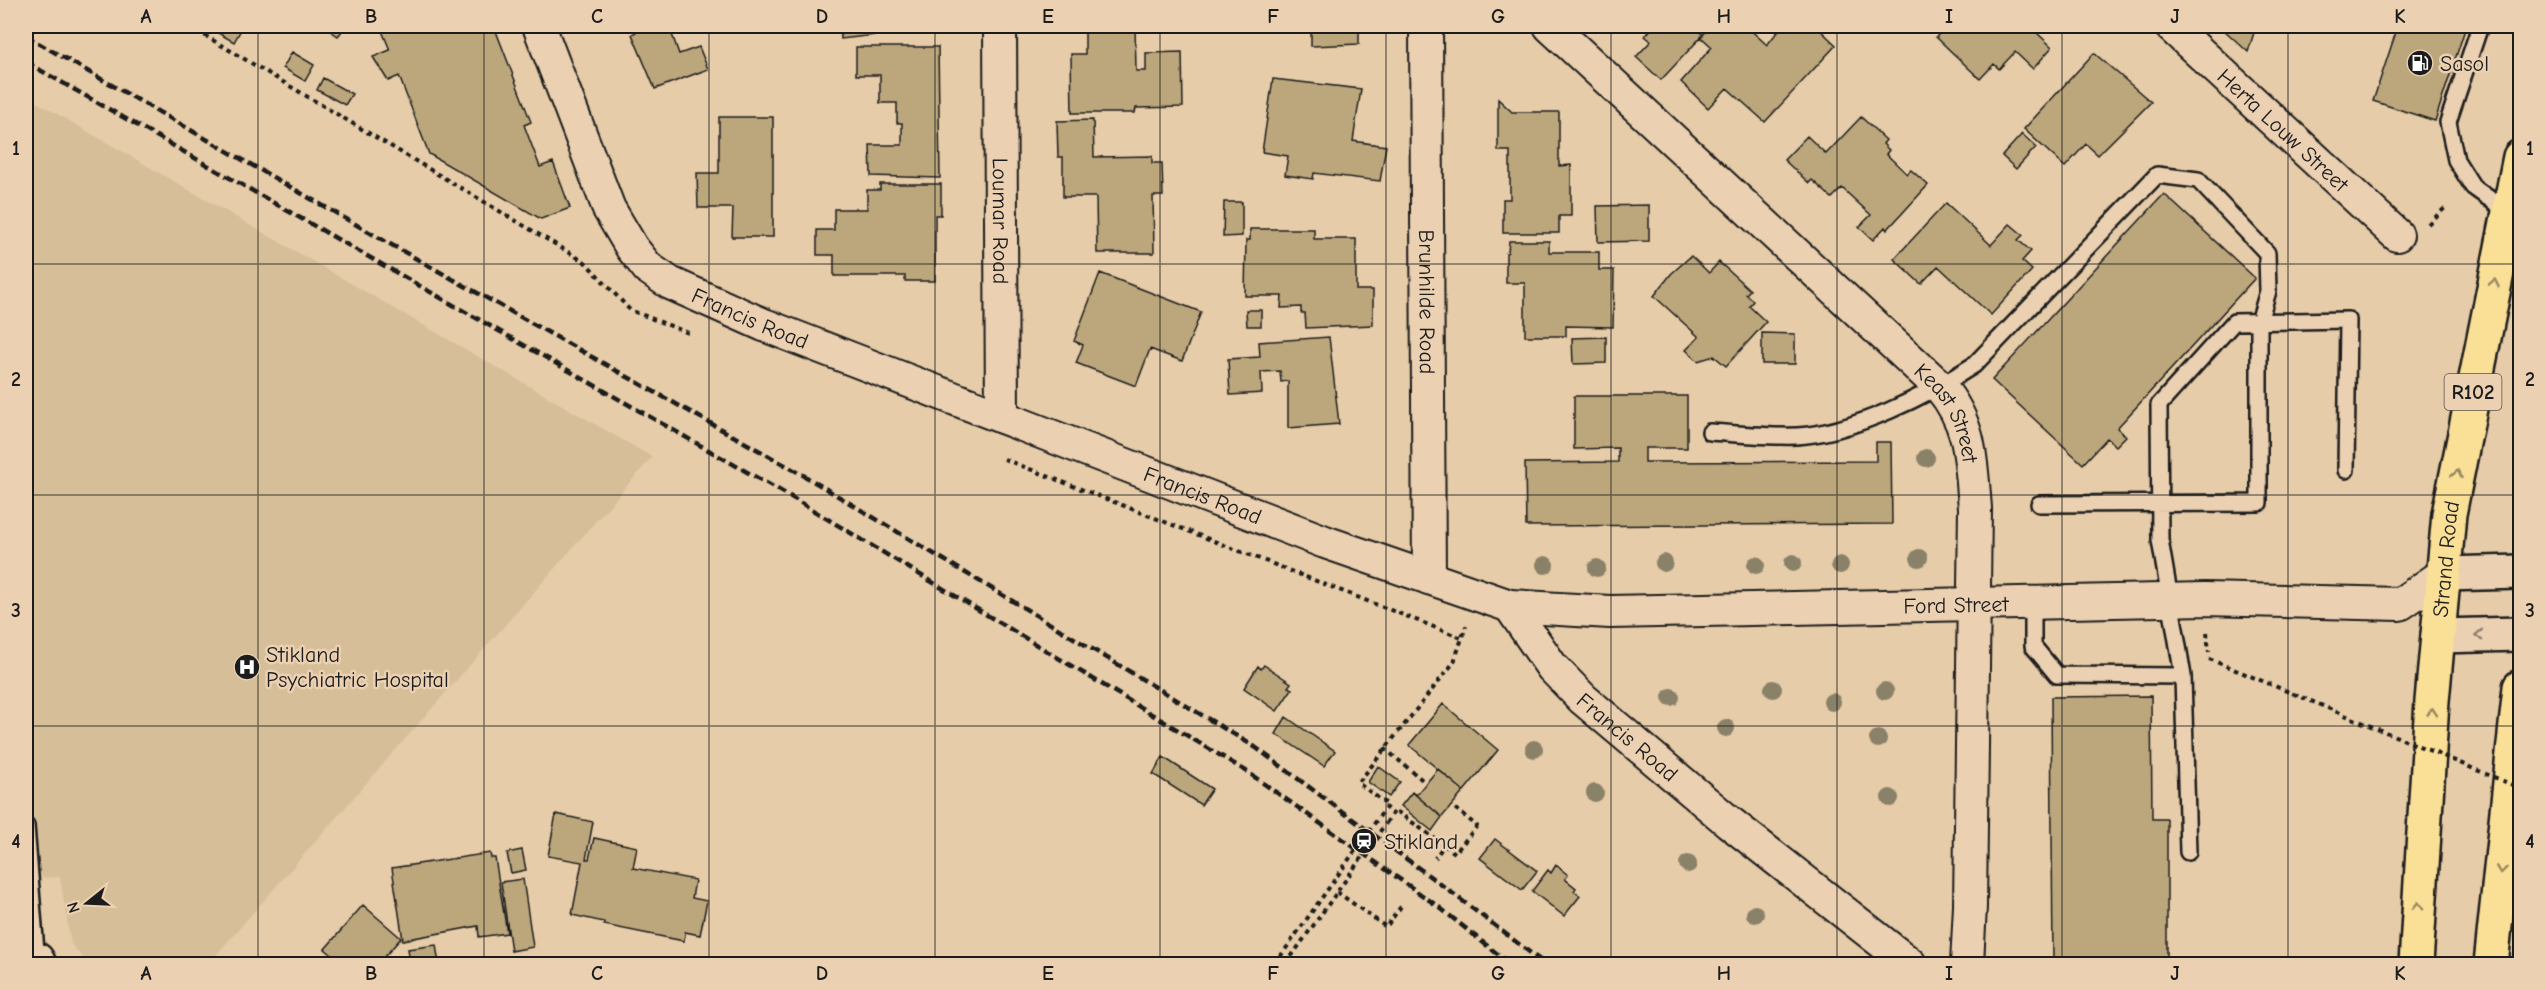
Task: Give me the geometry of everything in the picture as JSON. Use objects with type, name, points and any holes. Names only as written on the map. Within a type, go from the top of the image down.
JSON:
[{"type":"main road","name":"Strand Road","points":[[2416,964],[2418,895],[2449,514],[2520,157]]},
{"type":"main road","points":[[2492,964],[2520,687]]},
{"type":"street","name":"Francis Road","points":[[539,26],[609,209],[632,248],[648,268],[670,283],[754,321],[1325,542],[1510,606],[1552,667],[1583,699],[1729,822],[1910,964]]},
{"type":"street","name":"Loumar Road","points":[[1000,26],[1002,417]]},
{"type":"street","name":"Brunhilde Road","points":[[1426,26],[1429,578]]},
{"type":"street","name":"Keast Street","points":[[1550,26],[1940,387],[1957,407],[1965,429],[1972,465],[1975,508],[1967,964]]},
{"type":"street","name":"Herta Louw Street","points":[[2171,26],[2397,235]]},
{"type":"street","points":[[2520,572],[2444,574],[2400,604],[2438,636],[2520,634]]},
{"type":"street","name":"Ford Street","points":[[1510,606],[1610,612],[2169,601],[2286,600],[2400,604]]},
{"type":"lane","points":[[2480,26],[2448,122],[2456,160],[2473,187],[2508,212]]},
{"type":"lane","points":[[1710,432],[1798,436],[1834,430],[1940,387],[1974,365],[2157,175],[2198,180],[2267,253],[2268,291],[2259,322],[2259,503],[2039,504]]},
{"type":"lane","points":[[2188,852],[2183,676],[2160,540],[2159,405],[2234,322],[2348,320],[2346,470]]},
{"type":"lane","points":[[2033,603],[2032,646],[2057,675],[2183,676]]},
{"type":"lane","points":[[26,826],[38,963]]},
{"type":"path","points":[[1275,964],[1388,805],[1358,783],[1454,662],[1462,638]]},
{"type":"path","points":[[2208,645],[2209,660],[2520,788]]},
{"type":"path","points":[[1384,748],[1426,783]]},
{"type":"path","points":[[1286,964],[1395,810],[1455,853],[1477,826],[1452,806]]},
{"type":"path","points":[[1435,858],[1444,845]]},
{"type":"path","points":[[1337,892],[1386,927],[1402,905]]},
{"type":"shaded area","name":"Stikland Psychiatric Hospital","points":[[26,96],[652,457],[208,964],[88,964],[71,944],[60,877],[26,878]]},
{"type":"building","points":[[213,26],[243,26],[234,42],[211,29]]},
{"type":"building","points":[[323,26],[346,26],[338,36]]},
{"type":"building","points":[[380,26],[494,26],[531,122],[524,125],[540,167],[553,162],[570,208],[541,219],[429,154],[399,76],[388,81],[373,57],[390,50]]},
{"type":"building","points":[[633,26],[669,26],[679,54],[699,47],[708,69],[655,89],[632,34],[636,32]]},
{"type":"building","points":[[840,26],[926,26],[927,29],[841,39]]},
{"type":"building","points":[[1085,26],[1135,26],[1136,71],[1146,71],[1146,53],[1182,52],[1183,107],[1136,108],[1135,113],[1072,113],[1071,54],[1085,54]]},
{"type":"building","points":[[1311,26],[1359,26],[1359,44],[1311,46]]},
{"type":"building","points":[[1654,26],[1699,26],[1696,28],[1703,35],[1661,80],[1636,57],[1651,41],[1645,36]]},
{"type":"building","points":[[1711,26],[1746,26],[1767,45],[1782,26],[1816,26],[1836,45],[1765,122],[1727,88],[1708,108],[1681,82],[1712,47],[1701,37]]},
{"type":"building","points":[[1947,26],[2042,26],[2036,32],[2052,47],[2033,69],[2015,52],[1999,69],[1994,64],[1980,79],[1936,37]]},
{"type":"building","points":[[2225,26],[2256,26],[2248,52],[2223,29]]},
{"type":"building","name":"Sasol","points":[[2398,26],[2466,26],[2435,121],[2373,101]]},
{"type":"building","points":[[856,47],[938,47],[940,178],[871,176],[870,145],[902,145],[902,123],[897,123],[897,103],[880,103],[880,75],[856,75]]},
{"type":"building","points":[[292,52],[314,65],[305,81],[283,68]]},
{"type":"building","points":[[2094,53],[2151,102],[2098,155],[2086,144],[2065,167],[2024,129]]},
{"type":"building","points":[[323,78],[352,94],[345,105],[317,90]]},
{"type":"building","points":[[1273,79],[1361,89],[1353,141],[1386,146],[1380,181],[1314,173],[1313,179],[1285,175],[1288,156],[1262,152]]},
{"type":"building","points":[[1498,99],[1512,112],[1559,112],[1559,166],[1571,165],[1571,216],[1559,216],[1559,233],[1503,233],[1503,199],[1510,199],[1510,151],[1498,151]]},
{"type":"building","points":[[719,117],[773,117],[773,237],[732,237],[733,208],[698,208],[697,173],[719,173]]},
{"type":"building","points":[[1861,117],[1886,140],[1883,144],[1889,150],[1886,154],[1907,174],[1911,170],[1928,185],[1887,230],[1885,227],[1873,240],[1859,227],[1871,215],[1842,188],[1832,198],[1812,180],[1809,183],[1784,160],[1807,136],[1826,154]]},
{"type":"building","points":[[1093,120],[1094,157],[1152,156],[1152,163],[1162,163],[1163,196],[1153,196],[1154,253],[1097,253],[1096,197],[1063,197],[1063,157],[1058,157],[1057,121]]},
{"type":"building","points":[[2022,134],[2036,147],[2016,169],[2002,156]]},
{"type":"building","points":[[880,184],[941,184],[941,215],[935,215],[935,281],[905,281],[905,276],[834,276],[834,255],[817,255],[817,230],[834,230],[834,209],[867,209],[867,190],[880,190]]},
{"type":"building","points":[[2164,194],[2255,278],[2117,428],[2126,436],[2116,446],[2107,438],[2083,464],[1992,380]]},
{"type":"building","points":[[1224,202],[1242,202],[1242,236],[1223,237]]},
{"type":"building","points":[[1946,203],[1991,245],[2010,224],[2023,235],[2018,240],[2031,251],[2022,261],[2032,270],[1991,315],[1938,266],[1921,284],[1894,259]]},
{"type":"building","points":[[1649,205],[1649,241],[1598,242],[1597,206]]},
{"type":"building","points":[[1250,229],[1314,229],[1314,239],[1356,239],[1356,290],[1373,290],[1373,325],[1306,328],[1305,313],[1301,313],[1301,307],[1281,308],[1282,296],[1245,296],[1246,240],[1250,240]]},
{"type":"building","points":[[1509,241],[1549,241],[1549,252],[1599,252],[1599,270],[1614,270],[1613,327],[1566,326],[1566,336],[1525,336],[1525,283],[1506,283],[1506,253]]},
{"type":"building","points":[[1691,256],[1709,273],[1719,262],[1750,290],[1746,294],[1753,301],[1749,306],[1766,322],[1726,366],[1714,356],[1698,361],[1686,350],[1699,337],[1654,296],[1671,274]]},
{"type":"building","points":[[1100,273],[1201,312],[1182,361],[1150,349],[1136,386],[1076,363],[1083,345],[1074,341]]},
{"type":"building","points":[[1246,310],[1261,310],[1261,326],[1247,326]]},
{"type":"building","points":[[1762,333],[1795,334],[1795,364],[1762,364]]},
{"type":"building","points":[[1329,337],[1339,424],[1288,428],[1288,381],[1281,382],[1280,371],[1261,372],[1262,393],[1230,395],[1228,359],[1260,357],[1259,342]]},
{"type":"building","points":[[1606,337],[1606,363],[1573,364],[1572,338]]},
{"type":"building","points":[[1574,396],[1687,396],[1687,448],[1645,448],[1645,462],[1876,461],[1876,442],[1891,442],[1892,524],[1526,526],[1525,463],[1618,462],[1618,448],[1574,449]]},
{"type":"building","points":[[1264,665],[1291,683],[1288,687],[1292,689],[1277,711],[1244,688],[1258,666],[1261,669]]},
{"type":"building","points":[[2151,696],[2152,819],[2167,819],[2167,964],[2053,964],[2051,697]]},
{"type":"building","points":[[1443,704],[1498,750],[1464,791],[1409,745]]},
{"type":"building","points":[[1286,717],[1335,751],[1324,766],[1276,734]]},
{"type":"building","points":[[1163,757],[1212,789],[1201,805],[1153,774]]},
{"type":"building","points":[[1378,766],[1400,782],[1389,797],[1368,782]]},
{"type":"building","points":[[1438,769],[1464,791],[1442,817],[1416,795]]},
{"type":"building","points":[[1412,792],[1442,817],[1432,831],[1401,806]]},
{"type":"building","points":[[556,814],[593,822],[586,859],[589,859],[594,838],[637,847],[633,868],[695,880],[692,898],[707,901],[700,935],[685,932],[684,941],[604,925],[604,922],[572,915],[582,862],[548,856]]},
{"type":"building","points":[[1495,839],[1537,871],[1522,890],[1480,858]]},
{"type":"building","points":[[522,850],[526,870],[511,873],[507,853]]},
{"type":"building","points":[[490,853],[491,858],[495,858],[507,933],[479,937],[478,926],[403,940],[392,868]]},
{"type":"building","points":[[1556,865],[1568,875],[1565,879],[1576,888],[1574,891],[1580,896],[1564,916],[1532,891],[1548,870],[1551,873]]},
{"type":"building","points":[[523,879],[533,947],[511,951],[501,882]]},
{"type":"building","points":[[363,905],[401,938],[378,964],[343,964],[325,949]]},
{"type":"building","points":[[436,945],[439,964],[410,964],[408,949]]},
{"type":"railway","points":[[26,36],[390,244],[803,475],[1255,747],[1545,964]]},
{"type":"railway","points":[[26,62],[791,497],[1246,771],[1439,907],[1510,964]]},
{"type":"place","name":"Sasol","points":[[2420,63]]},
{"type":"place","name":"Stikland Psychiatric Hospital","points":[[247,667]]},
{"type":"place","name":"Stikland","points":[[1364,841]]}]
